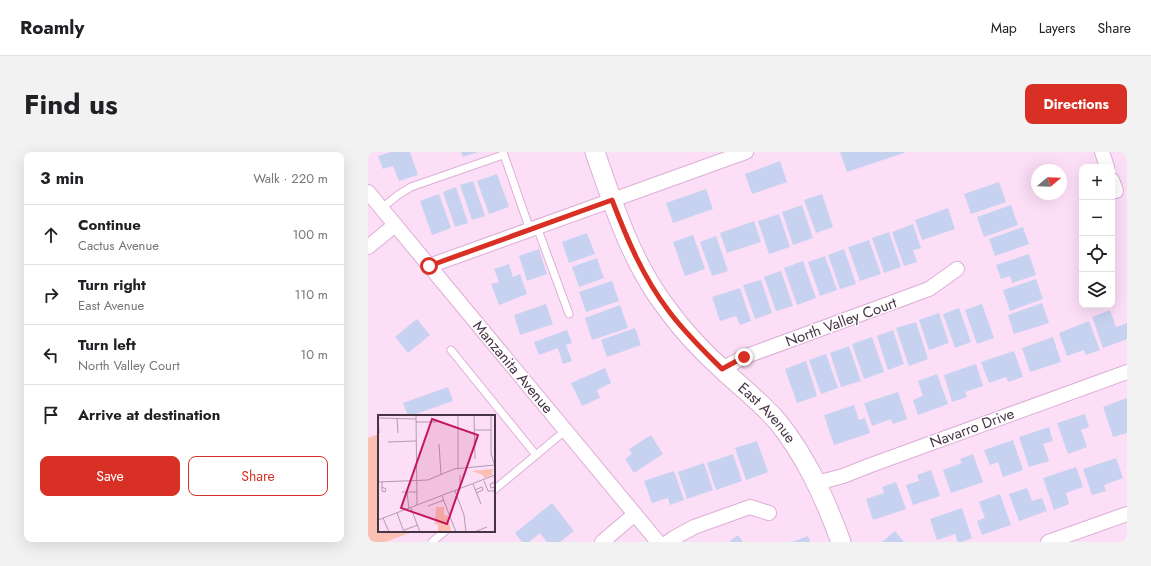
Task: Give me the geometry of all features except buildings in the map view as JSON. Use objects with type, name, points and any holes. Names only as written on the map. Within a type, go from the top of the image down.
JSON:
[{"type":"main road","name":"East Avenue","points":[[595,152],[628,241],[648,280],[667,310],[690,337],[777,422],[799,451],[817,483],[841,542]]},
{"type":"street","points":[[429,266],[746,152]]},
{"type":"street","points":[[1102,152],[1106,164]]},
{"type":"street","name":"Manzanita Avenue","points":[[368,192],[658,542]]},
{"type":"street","points":[[368,247],[395,225]]},
{"type":"street","name":"North Valley Court","points":[[722,369],[744,357],[929,289],[957,269]]},
{"type":"street","name":"Navarro Drive","points":[[817,483],[843,476],[1127,372]]},
{"type":"street","points":[[668,542],[694,527],[750,507],[770,513]]},
{"type":"street","points":[[602,542],[635,514]]},
{"type":"street","points":[[1048,542],[1127,514]]},
{"type":"lane","points":[[382,208],[411,187],[503,153],[569,314]]},
{"type":"lane","points":[[451,350],[536,455]]},
{"type":"lane","points":[[495,489],[566,430]]},
{"type":"lane","points":[[432,542],[444,532]]},
{"type":"shaded area","points":[[378,434],[378,532],[412,532],[385,542],[368,542],[368,438]]},
{"type":"route","points":[[429,266],[612,200],[628,241],[648,280],[667,310],[690,337],[722,369],[744,357]]}]
